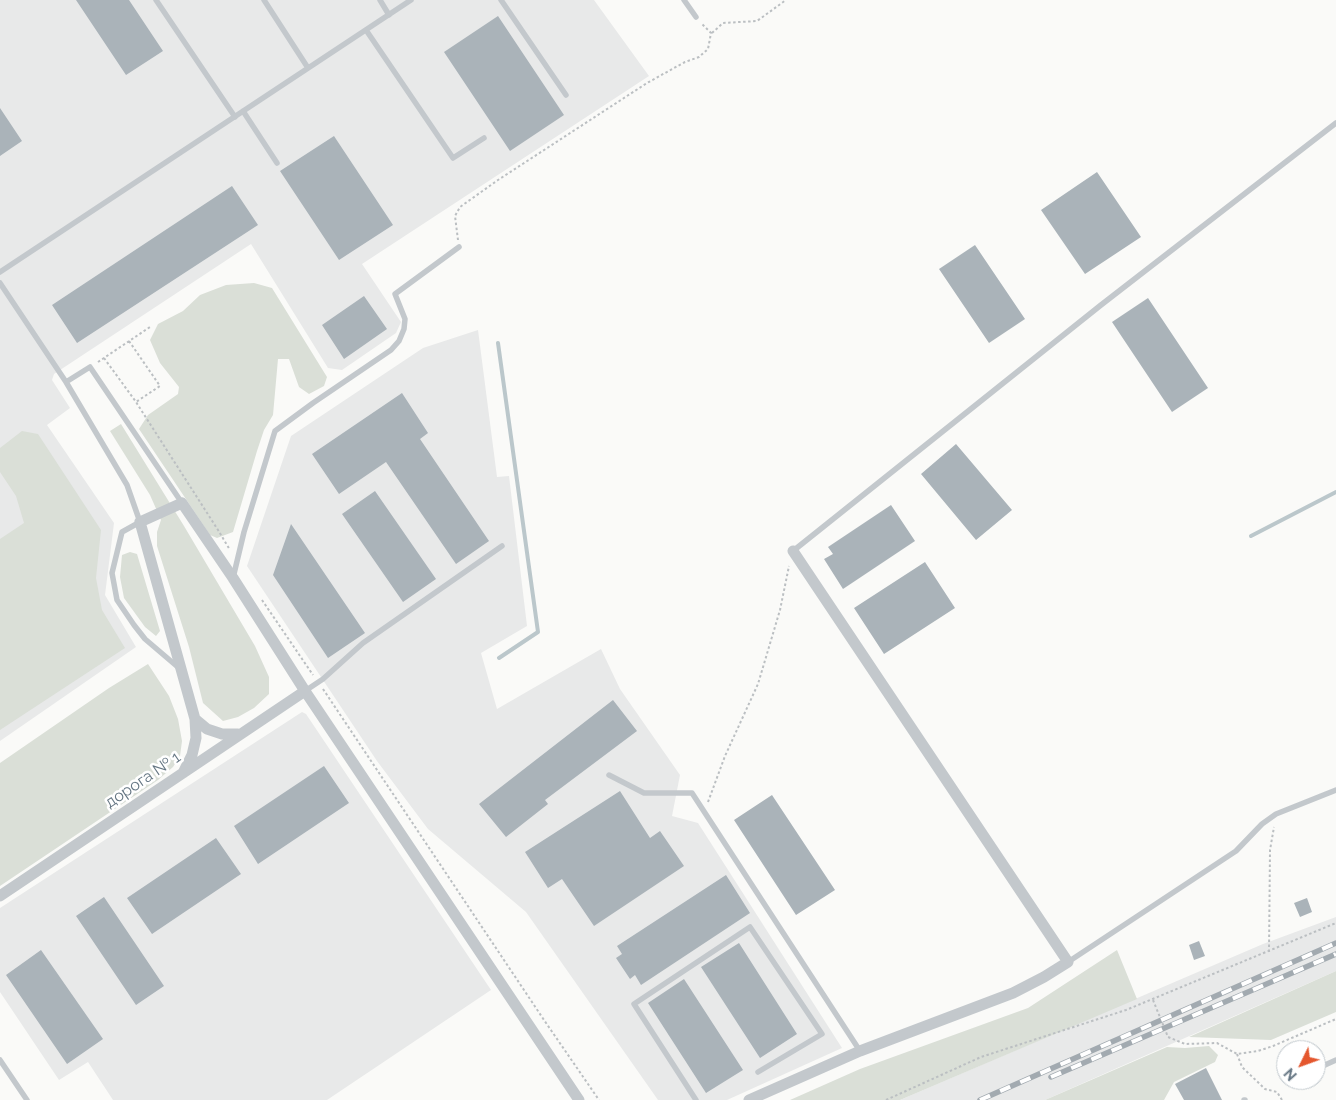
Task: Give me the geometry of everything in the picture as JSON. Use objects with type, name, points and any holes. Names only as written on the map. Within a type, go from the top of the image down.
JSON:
[{"type":"street","points":[[183,773],[192,756],[196,738],[195,719],[140,522],[182,503],[233,578],[305,691],[579,1100]]},
{"type":"street","points":[[748,1100],[860,1051],[1013,993],[1068,962],[793,551]]},
{"type":"street","name":"дорога № 1","points":[[0,896],[238,734],[305,691]]},
{"type":"street","points":[[195,719],[207,728],[222,734],[238,734]]},
{"type":"lane","points":[[156,0],[235,117]]},
{"type":"lane","points":[[264,0],[308,68]]},
{"type":"lane","points":[[380,0],[389,15]]},
{"type":"lane","points":[[0,272],[411,0]]},
{"type":"lane","points":[[501,0],[566,94]]},
{"type":"lane","points":[[684,0],[696,17]]},
{"type":"lane","points":[[366,30],[452,158],[484,138]]},
{"type":"lane","points":[[243,111],[277,163]]},
{"type":"lane","points":[[793,551],[1101,305],[1336,123]]},
{"type":"lane","points":[[233,578],[238,564],[244,532],[275,432],[313,403],[391,350],[399,341],[404,329],[404,319],[395,294],[459,247]]},
{"type":"lane","points":[[0,284],[66,382],[126,485],[140,522],[122,532],[112,573],[117,600],[145,639],[180,669]]},
{"type":"lane","points":[[66,382],[90,367],[182,503]]},
{"type":"lane","points":[[305,691],[363,643],[502,546]]},
{"type":"lane","points":[[609,775],[644,792],[692,793],[860,1051]]},
{"type":"lane","points":[[1068,962],[1236,851],[1262,824],[1276,814],[1336,790]]},
{"type":"lane","points":[[696,1100],[634,1004],[750,927],[822,1034],[758,1072]]},
{"type":"lane","points":[[0,1060],[27,1100]]},
{"type":"path","points":[[459,247],[455,216],[460,207],[498,180],[647,84],[685,62],[699,57],[708,49],[711,33],[723,24],[757,21],[786,0]]},
{"type":"path","points":[[696,17],[711,33]]},
{"type":"path","points":[[90,367],[150,327]]},
{"type":"path","points":[[129,341],[160,386],[136,402]]},
{"type":"path","points":[[104,358],[136,402],[238,564]]},
{"type":"path","points":[[705,812],[726,756],[758,684],[780,610],[793,551]]},
{"type":"path","points":[[259,595],[599,1100]]},
{"type":"path","points":[[1270,952],[1270,850],[1276,814]]},
{"type":"path","points":[[886,1100],[980,1057],[1153,1000],[1336,923]]},
{"type":"path","points":[[1153,1000],[1168,1037],[1185,1044],[1217,1043],[1237,1054],[1258,1051],[1273,1046],[1336,1019]]},
{"type":"path","points":[[1237,1054],[1242,1067],[1265,1089],[1277,1092],[1282,1100]]},
{"type":"shaded area","points":[[0,0],[594,0],[649,76],[362,264],[401,322],[396,333],[342,370],[328,368],[251,244],[54,374],[52,380],[70,408],[47,425],[114,523],[105,595],[136,647],[0,741]]},
{"type":"shaded area","points":[[254,283],[272,288],[327,377],[324,386],[309,394],[299,387],[289,359],[278,359],[273,415],[264,430],[233,532],[217,538],[210,535],[139,429],[148,415],[178,394],[179,387],[160,363],[150,340],[158,324],[183,311],[200,295],[226,285]]},
{"type":"shaded area","points":[[478,330],[497,477],[509,476],[527,626],[481,653],[497,709],[601,649],[620,689],[680,775],[672,816],[698,823],[842,1048],[727,1100],[658,1100],[526,912],[428,829],[377,761],[247,566],[291,436],[423,348]]},
{"type":"shaded area","points":[[121,424],[255,646],[269,677],[269,694],[254,708],[238,717],[223,721],[203,703],[189,647],[157,546],[157,532],[161,520],[150,495],[110,431]]},
{"type":"shaded area","points":[[22,431],[38,434],[101,530],[96,578],[102,610],[125,648],[0,730],[0,539],[24,523],[16,496],[0,472],[0,448]]},
{"type":"shaded area","points":[[130,552],[137,554],[160,631],[156,636],[145,627],[124,598],[120,577],[122,555]]},
{"type":"shaded area","points":[[148,664],[169,696],[178,719],[182,741],[180,756],[173,767],[158,780],[0,886],[0,763],[109,688]]},
{"type":"shaded area","points":[[302,712],[306,714],[491,990],[327,1100],[113,1100],[88,1062],[59,1080],[0,992],[0,908]]},
{"type":"shaded area","points":[[1336,917],[1336,971],[1045,1100],[900,1100],[1263,944]]},
{"type":"shaded area","points":[[1117,950],[1137,999],[900,1100],[790,1100],[860,1069],[1028,1008]]},
{"type":"shaded area","points":[[1336,971],[1336,1012],[1271,1040],[1189,1037]]},
{"type":"shaded area","points":[[1209,1046],[1218,1055],[1215,1062],[1174,1082],[1164,1100],[1045,1100],[1167,1047]]},
{"type":"building","points":[[76,0],[129,0],[163,51],[126,75]]},
{"type":"building","points":[[498,16],[564,115],[510,151],[444,52]]},
{"type":"building","points":[[0,108],[22,141],[0,156]]},
{"type":"building","points":[[334,136],[393,225],[339,260],[280,171]]},
{"type":"building","points":[[1097,172],[1141,237],[1085,274],[1041,210]]},
{"type":"building","points":[[232,186],[258,225],[77,343],[52,305]]},
{"type":"building","points":[[975,245],[1025,319],[989,343],[939,269]]},
{"type":"building","points":[[364,296],[387,329],[344,359],[322,325]]},
{"type":"building","points":[[1148,298],[1208,388],[1172,412],[1112,322]]},
{"type":"building","points":[[402,393],[428,433],[420,439],[489,541],[456,564],[386,462],[339,494],[312,454]]},
{"type":"building","points":[[956,444],[1012,510],[976,540],[921,474]]},
{"type":"building","points":[[375,491],[436,579],[403,602],[342,514]]},
{"type":"building","points":[[891,505],[915,541],[843,589],[824,559],[833,554],[828,547]]},
{"type":"building","points":[[291,524],[365,633],[328,658],[273,575]]},
{"type":"building","points":[[925,562],[955,608],[884,654],[854,608]]},
{"type":"building","points":[[613,700],[637,731],[545,800],[548,804],[506,837],[479,804]]},
{"type":"building","points":[[324,766],[349,803],[258,864],[234,826]]},
{"type":"building","points":[[620,791],[650,838],[660,831],[684,866],[594,926],[562,879],[548,888],[525,852]]},
{"type":"building","points":[[772,795],[835,890],[796,915],[734,820]]},
{"type":"building","points":[[216,838],[241,874],[152,934],[127,898]]},
{"type":"building","points":[[726,875],[750,913],[641,985],[635,975],[630,979],[616,958],[622,954],[617,946]]},
{"type":"building","points":[[104,897],[164,986],[136,1005],[76,916]]},
{"type":"building","points":[[1307,898],[1312,912],[1300,917],[1294,903]]},
{"type":"building","points":[[1199,941],[1205,956],[1194,960],[1189,945]]},
{"type":"building","points":[[739,943],[797,1034],[760,1058],[701,967]]},
{"type":"building","points":[[41,950],[103,1039],[67,1064],[6,975]]},
{"type":"building","points":[[684,979],[743,1070],[706,1093],[648,1003]]},
{"type":"building","points":[[1206,1068],[1222,1100],[1184,1100],[1175,1084]]},
{"type":"waterway","points":[[498,343],[538,632],[499,658]]},
{"type":"waterway","points":[[1251,536],[1336,492]]},
{"type":"railway","points":[[980,1100],[1336,943]]},
{"type":"railway","points":[[1051,1077],[1336,954]]}]
